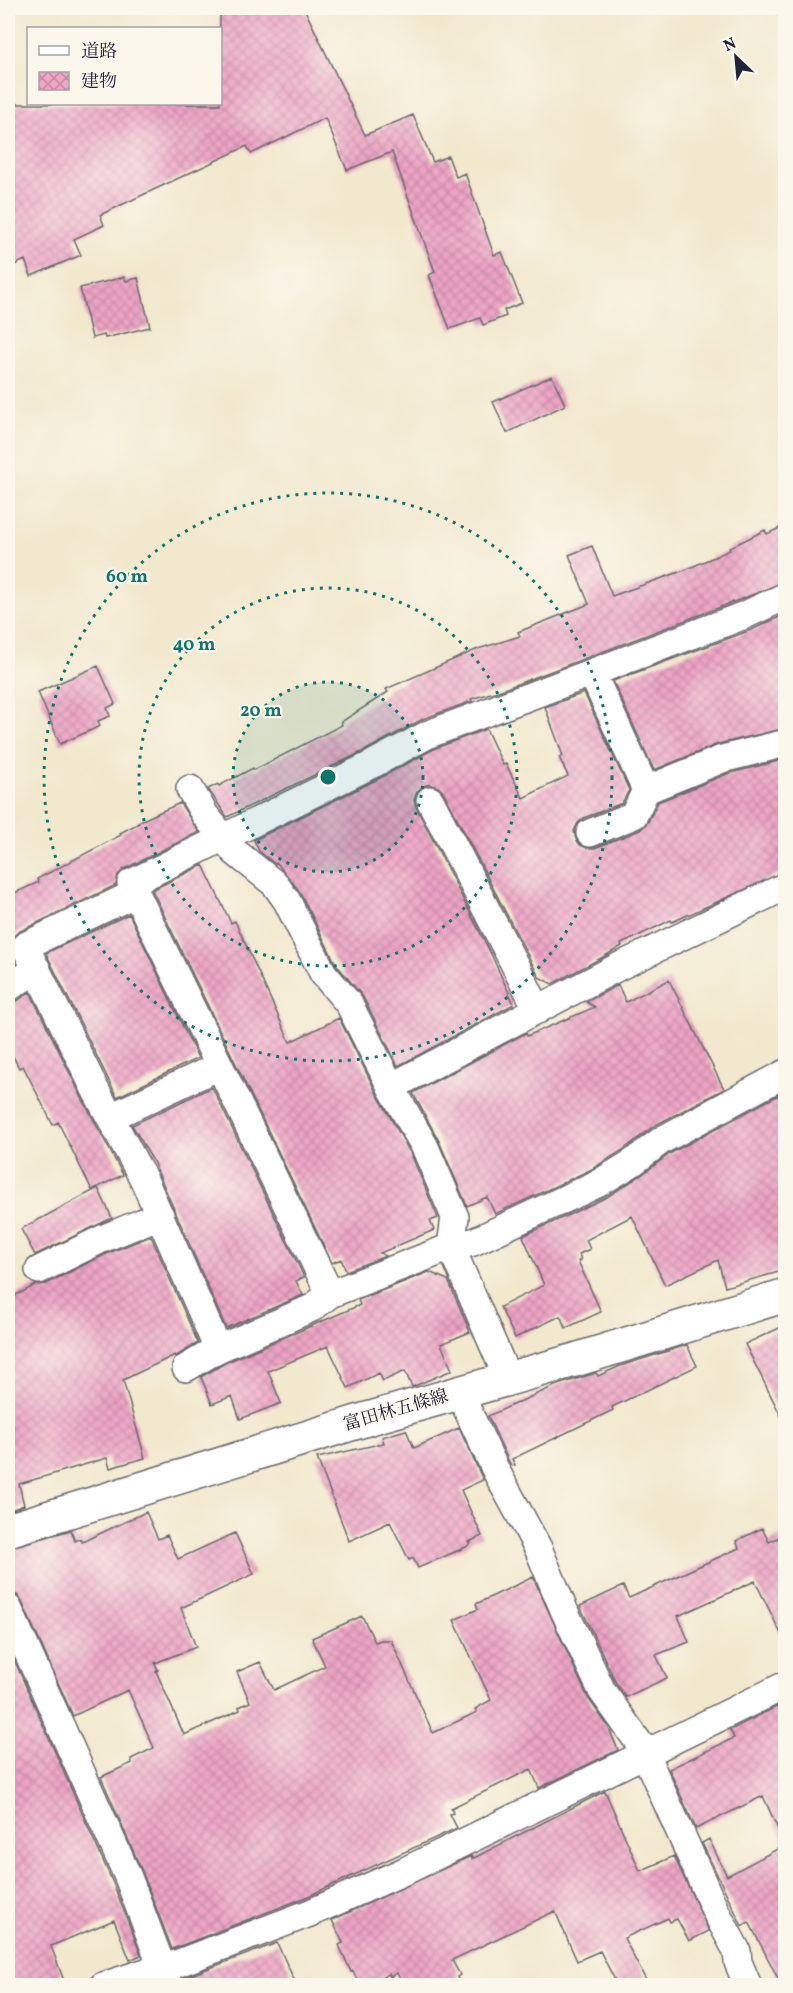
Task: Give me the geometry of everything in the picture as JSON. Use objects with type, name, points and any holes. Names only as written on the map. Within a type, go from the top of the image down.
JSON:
[{"type":"main road","name":"富田林五條線","points":[[8,1530],[367,1419],[460,1394],[786,1295]]},
{"type":"street","points":[[330,1294],[131,883],[374,764],[429,734],[745,615],[786,596]]},
{"type":"street","points":[[592,673],[646,790]]},
{"type":"street","points":[[590,833],[634,815],[646,790],[722,759],[786,743]]},
{"type":"street","points":[[190,789],[205,815],[235,852],[275,884],[288,901],[323,973],[349,1004],[391,1087],[425,1147],[455,1217],[451,1247],[508,1379]]},
{"type":"street","points":[[430,800],[538,1010]]},
{"type":"street","points":[[391,1087],[620,966],[786,886]]},
{"type":"street","points":[[136,893],[26,946],[96,1091],[144,1180],[218,1349]]},
{"type":"street","points":[[8,988],[37,969]]},
{"type":"street","points":[[111,1117],[219,1066]]},
{"type":"street","points":[[186,1368],[218,1349],[312,1308],[330,1294],[451,1247],[473,1242],[599,1183],[632,1163],[662,1140],[786,1073]]},
{"type":"street","points":[[39,1270],[102,1239],[160,1215]]},
{"type":"street","points":[[460,1394],[496,1471],[538,1548],[602,1691],[645,1753],[715,1910],[737,1951],[738,1962],[748,1986]]},
{"type":"street","points":[[8,1608],[128,1877],[165,1977]]},
{"type":"street","points":[[103,1986],[165,1977],[176,1964],[310,1913],[407,1870],[786,1685]]},
{"type":"building","points":[[220,8],[304,8],[365,135],[413,115],[433,162],[448,156],[456,177],[465,173],[494,255],[502,252],[522,303],[504,310],[506,316],[483,325],[480,318],[450,329],[429,275],[435,272],[392,152],[347,170],[325,118],[251,154],[247,146],[100,215],[104,225],[74,239],[81,255],[31,276],[25,260],[8,268],[8,104],[222,105],[222,27],[220,27]]},
{"type":"building","points":[[124,277],[126,281],[138,278],[150,327],[105,338],[104,335],[92,338],[80,288]]},
{"type":"building","points":[[552,376],[565,405],[507,433],[493,402]]},
{"type":"building","points":[[786,525],[786,581],[423,719],[366,750],[227,817],[208,789],[218,784],[219,786],[253,768],[254,770],[342,725],[341,722],[388,692],[386,689],[478,649],[520,636],[518,632],[589,604],[569,555],[592,546],[612,596],[685,570],[730,550],[729,548],[765,530],[767,534]]},
{"type":"building","points":[[786,614],[786,728],[718,744],[654,770],[613,681],[751,630]]},
{"type":"building","points":[[98,666],[115,704],[107,708],[110,716],[98,721],[100,726],[60,744],[38,692]]},
{"type":"building","points":[[584,693],[629,790],[622,803],[584,818],[578,823],[574,831],[580,845],[595,848],[640,830],[648,822],[658,802],[727,774],[786,759],[786,871],[621,944],[622,946],[605,956],[552,984],[539,977],[444,793],[438,787],[430,784],[423,786],[417,792],[414,800],[416,807],[514,1004],[398,1066],[363,997],[336,964],[300,892],[277,863],[275,864],[259,851],[254,840],[436,748],[486,729],[503,765],[506,764],[523,798],[568,776],[559,757],[563,756],[545,707]]},
{"type":"building","points":[[180,803],[199,832],[124,869],[118,875],[116,885],[18,932],[9,945],[16,964],[8,969],[8,896],[39,882],[37,879],[121,835],[120,833],[138,822]]},
{"type":"building","points":[[203,865],[231,923],[235,921],[290,1042],[339,1018],[377,1094],[411,1154],[438,1218],[430,1221],[434,1230],[380,1253],[386,1256],[346,1271],[341,1259],[332,1263],[152,890]]},
{"type":"building","points":[[129,914],[198,1058],[117,1097],[46,953]]},
{"type":"building","points":[[669,980],[724,1089],[654,1126],[623,1150],[592,1169],[495,1214],[487,1197],[467,1206],[439,1141],[413,1093],[526,1033],[527,1036],[595,1007],[586,1002],[618,985],[626,1002]]},
{"type":"building","points":[[30,992],[123,1175],[92,1190],[58,1122],[53,1125],[23,1066],[19,1068],[8,1046],[8,1004]]},
{"type":"building","points":[[212,1087],[304,1277],[296,1281],[303,1295],[226,1328],[153,1161],[132,1125]]},
{"type":"building","points":[[786,1091],[786,1270],[725,1287],[718,1260],[665,1285],[632,1216],[586,1240],[590,1249],[579,1254],[581,1260],[578,1261],[601,1312],[566,1328],[560,1316],[515,1338],[500,1307],[544,1285],[523,1236],[607,1197],[671,1153]]},
{"type":"building","points":[[98,1188],[112,1218],[35,1255],[21,1229]]},
{"type":"building","points":[[151,1236],[198,1343],[175,1357],[175,1355],[123,1380],[145,1458],[110,1468],[107,1458],[19,1484],[24,1505],[8,1511],[8,1299]]},
{"type":"building","points":[[429,1272],[448,1280],[470,1332],[441,1344],[452,1370],[412,1387],[405,1371],[383,1381],[379,1373],[348,1388],[328,1346],[268,1371],[281,1403],[240,1419],[232,1396],[212,1404],[201,1377],[225,1363],[360,1305],[358,1300]]},
{"type":"building","points":[[786,1325],[786,1426],[745,1344]]},
{"type":"building","points":[[687,1345],[697,1366],[512,1459],[515,1465],[511,1466],[488,1416],[557,1385],[596,1373],[598,1376],[620,1366]]},
{"type":"building","points":[[459,1428],[483,1480],[461,1490],[482,1536],[469,1542],[471,1543],[466,1547],[418,1568],[413,1558],[409,1560],[390,1522],[349,1541],[317,1458],[384,1443],[382,1437],[406,1430],[414,1448]]},
{"type":"building","points":[[146,1512],[158,1539],[167,1535],[178,1559],[235,1533],[254,1574],[181,1608],[196,1647],[155,1663],[158,1670],[156,1671],[184,1735],[240,1710],[239,1707],[250,1702],[237,1672],[260,1662],[274,1690],[325,1666],[312,1638],[362,1616],[375,1642],[391,1640],[433,1733],[477,1712],[475,1709],[491,1700],[454,1620],[478,1609],[476,1604],[533,1577],[588,1698],[608,1726],[618,1750],[539,1788],[531,1769],[451,1808],[453,1813],[450,1814],[457,1828],[304,1898],[172,1949],[142,1871],[101,1777],[132,1763],[131,1759],[154,1748],[128,1690],[73,1716],[22,1602],[17,1595],[8,1593],[8,1548],[71,1530],[75,1541],[80,1539],[82,1542]]},
{"type":"building","points":[[762,1528],[769,1542],[786,1534],[786,1644],[755,1581],[678,1616],[689,1642],[656,1655],[667,1678],[626,1697],[616,1683],[580,1606],[623,1586],[629,1598],[739,1548],[736,1541]]},
{"type":"building","points":[[8,1646],[113,1883],[141,1955],[130,1960],[114,1920],[51,1946],[66,1986],[8,1986]]},
{"type":"building","points":[[778,1706],[786,1721],[786,1986],[782,1986],[749,1922],[742,1926],[702,1843],[709,1839],[727,1876],[785,1845],[763,1796],[696,1829],[669,1769],[734,1738],[730,1730]]},
{"type":"building","points":[[605,1791],[640,1871],[674,1856],[709,1931],[689,1941],[677,1919],[670,1922],[668,1918],[624,1938],[649,1986],[618,1986],[600,1951],[577,1961],[555,1911],[452,1960],[460,1975],[457,1977],[461,1986],[403,1986],[397,1973],[360,1986],[339,1945],[343,1943],[332,1920],[471,1856],[472,1859]]},
{"type":"building","points":[[277,1943],[297,1986],[184,1986],[183,1978]]}]
